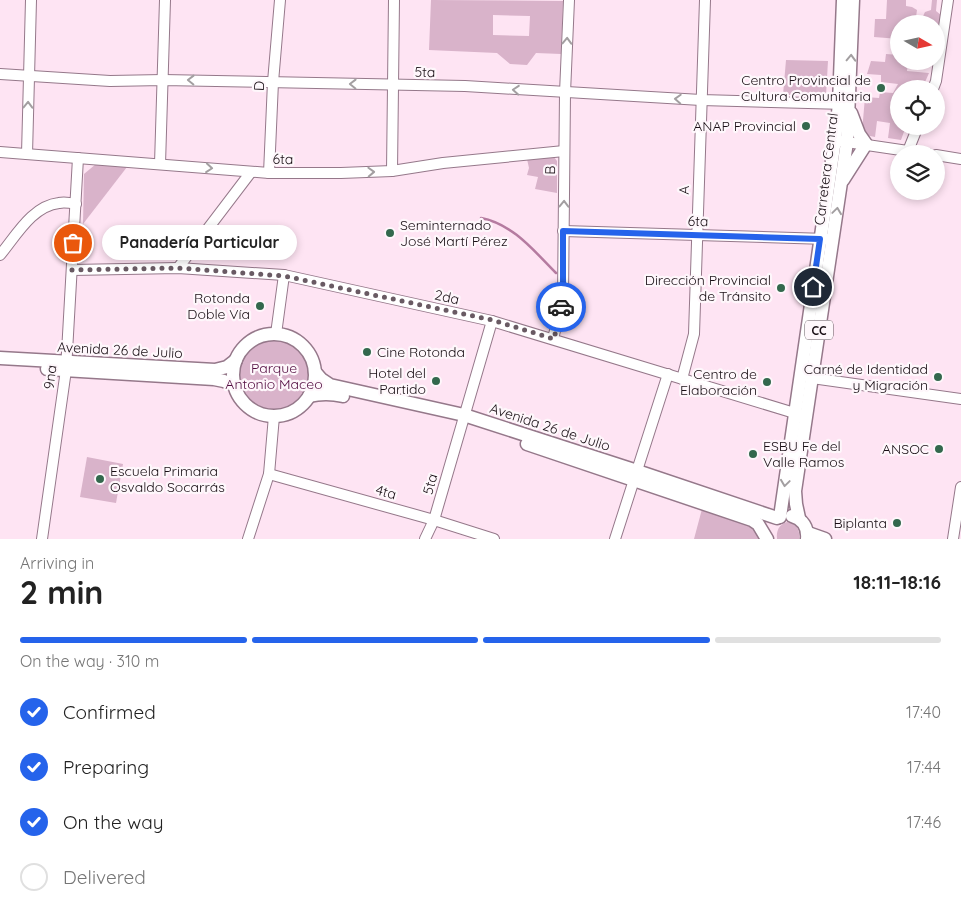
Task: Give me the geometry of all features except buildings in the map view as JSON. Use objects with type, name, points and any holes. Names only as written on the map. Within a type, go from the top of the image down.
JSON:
[{"type":"main road","name":"Carretera Central","points":[[843,0],[844,104]]},
{"type":"main road","name":"Carretera Central","points":[[826,239],[840,184],[841,141],[853,0]]},
{"type":"main road","points":[[840,184],[866,144],[844,104]]},
{"type":"main road","name":"Carretera Central","points":[[799,518],[795,491],[801,415],[841,141]]},
{"type":"main road","name":"Carretera Central","points":[[778,517],[801,415],[812,378],[817,304]]},
{"type":"main road","points":[[266,334],[276,334],[293,338],[304,347],[311,358],[314,372],[313,385],[309,396],[301,406],[291,412],[274,416],[256,412],[246,406],[234,385],[233,373],[236,360],[243,348],[253,339],[266,334]]},
{"type":"main road","name":"Avenida 26 de Julio","points":[[0,358],[66,366],[214,379],[234,385]]},
{"type":"main road","name":"Avenida 26 de Julio","points":[[0,367],[66,366],[215,370],[227,367],[236,360]]},
{"type":"main road","name":"Avenida 26 de Julio","points":[[314,372],[330,385],[463,419],[636,475],[778,517],[790,515],[799,518]]},
{"type":"main road","name":"Avenida 26 de Julio","points":[[309,396],[333,394],[463,419]]},
{"type":"main road","name":"Avenida 26 de Julio","points":[[636,475],[752,520],[758,524],[767,539]]},
{"type":"main road","name":"CC","points":[[767,539],[769,527],[778,517]]},
{"type":"main road","name":"CC","points":[[799,518],[804,523],[808,536]]},
{"type":"main road","points":[[808,536],[825,539]]},
{"type":"street","points":[[27,154],[31,0]]},
{"type":"street","points":[[160,164],[165,0]]},
{"type":"street","name":"D","points":[[269,173],[273,82],[280,0]]},
{"type":"street","points":[[392,171],[394,0]]},
{"type":"street","name":"B","points":[[554,339],[563,297],[565,93],[569,0]]},
{"type":"street","name":"A","points":[[682,379],[694,334],[705,0]]},
{"type":"street","points":[[936,80],[948,0]]},
{"type":"street","name":"5ta","points":[[0,74],[110,81],[163,80],[465,86],[701,100],[844,104]]},
{"type":"street","points":[[841,141],[890,148]]},
{"type":"street","name":"6ta","points":[[0,152],[269,173],[392,171],[442,163],[564,151]]},
{"type":"street","points":[[945,156],[961,158]]},
{"type":"street","name":"9na","points":[[42,539],[66,366],[78,158]]},
{"type":"street","points":[[178,268],[251,172]]},
{"type":"street","points":[[0,255],[32,216],[43,208],[59,203],[76,204]]},
{"type":"street","name":"6ta","points":[[563,231],[826,239]]},
{"type":"street","name":"2da","points":[[72,270],[178,268],[284,276],[492,320],[801,415]]},
{"type":"street","points":[[276,334],[284,276]]},
{"type":"street","name":"5ta","points":[[425,539],[434,520],[492,320]]},
{"type":"street","points":[[615,539],[668,374]]},
{"type":"street","points":[[812,378],[961,399]]},
{"type":"street","points":[[248,539],[269,474],[274,416]]},
{"type":"street","name":"4ta","points":[[269,474],[434,520],[494,539]]},
{"type":"street","points":[[953,539],[961,487]]},
{"type":"green space","points":[[431,0],[563,1],[561,54],[536,53],[527,65],[510,64],[497,53],[429,50]],"holes":[[[493,15],[530,16],[529,36],[493,35]]]},
{"type":"green space","points":[[887,0],[906,0],[906,6],[917,10],[916,15],[890,15],[890,38],[874,37],[875,19],[886,19]]},
{"type":"green space","points":[[932,0],[937,0],[936,11],[941,15],[924,15],[925,12],[931,10]]},
{"type":"green space","points":[[886,54],[890,54],[890,70],[929,73],[926,80],[890,80],[890,83],[881,82],[881,75],[867,74],[871,61],[885,62]]},
{"type":"green space","points":[[786,60],[828,61],[826,95],[783,95]]},
{"type":"green space","points":[[880,92],[890,93],[890,123],[877,121],[875,137],[865,135],[862,132],[865,97],[879,98]]},
{"type":"green space","points":[[890,123],[890,135],[903,135],[901,140],[888,138]]},
{"type":"green space","points":[[554,157],[557,161],[557,193],[535,189],[538,177],[527,175],[529,168],[527,159]]},
{"type":"green space","points":[[96,164],[127,167],[83,224],[84,174]]},
{"type":"green space","name":"Parque Antonio Maceo","points":[[274,339],[295,345],[305,355],[311,376],[305,397],[295,407],[274,413],[253,407],[243,397],[237,376],[243,355],[253,345]]},
{"type":"green space","points":[[87,457],[123,464],[116,503],[80,497]]},
{"type":"green space","points":[[702,509],[751,525],[761,539],[694,539]]},
{"type":"green space","points":[[787,522],[797,527],[799,539],[777,539],[779,528]]},
{"type":"waterway","points":[[481,218],[493,221],[513,232],[556,273]]},
{"type":"way so far","points":[[73,243],[72,270],[178,268],[284,276],[492,320],[554,339],[561,307]]},
{"type":"place","name":"Centro Provincial de Cultura Comunitaria","points":[[881,88]]},
{"type":"place","name":"ANAP Provincial","points":[[806,126]]},
{"type":"place","name":"Seminternado José Martí Pérez","points":[[390,233]]},
{"type":"place","name":"Panadería Particular","points":[[73,243]]},
{"type":"place","name":"Dirección Provincial de Tránsito","points":[[781,288]]},
{"type":"place","name":"Rotonda Doble Vía","points":[[260,306]]},
{"type":"place","name":"Cine Rotonda","points":[[367,352]]},
{"type":"place","name":"Carné de Identidad y Migración","points":[[938,377]]},
{"type":"place","name":"Hotel del Partido","points":[[436,381]]},
{"type":"place","name":"Centro de Elaboración","points":[[767,382]]},
{"type":"place","name":"ANSOC","points":[[939,449]]},
{"type":"place","name":"ESBU Fe del Valle Ramos","points":[[753,454]]},
{"type":"place","name":"Escuela Primaria Osvaldo Socarrás","points":[[100,479]]},
{"type":"place","name":"Biplanta","points":[[897,523]]},
{"type":"route","points":[[561,307],[563,297],[563,231],[820,239],[813,287]]}]
